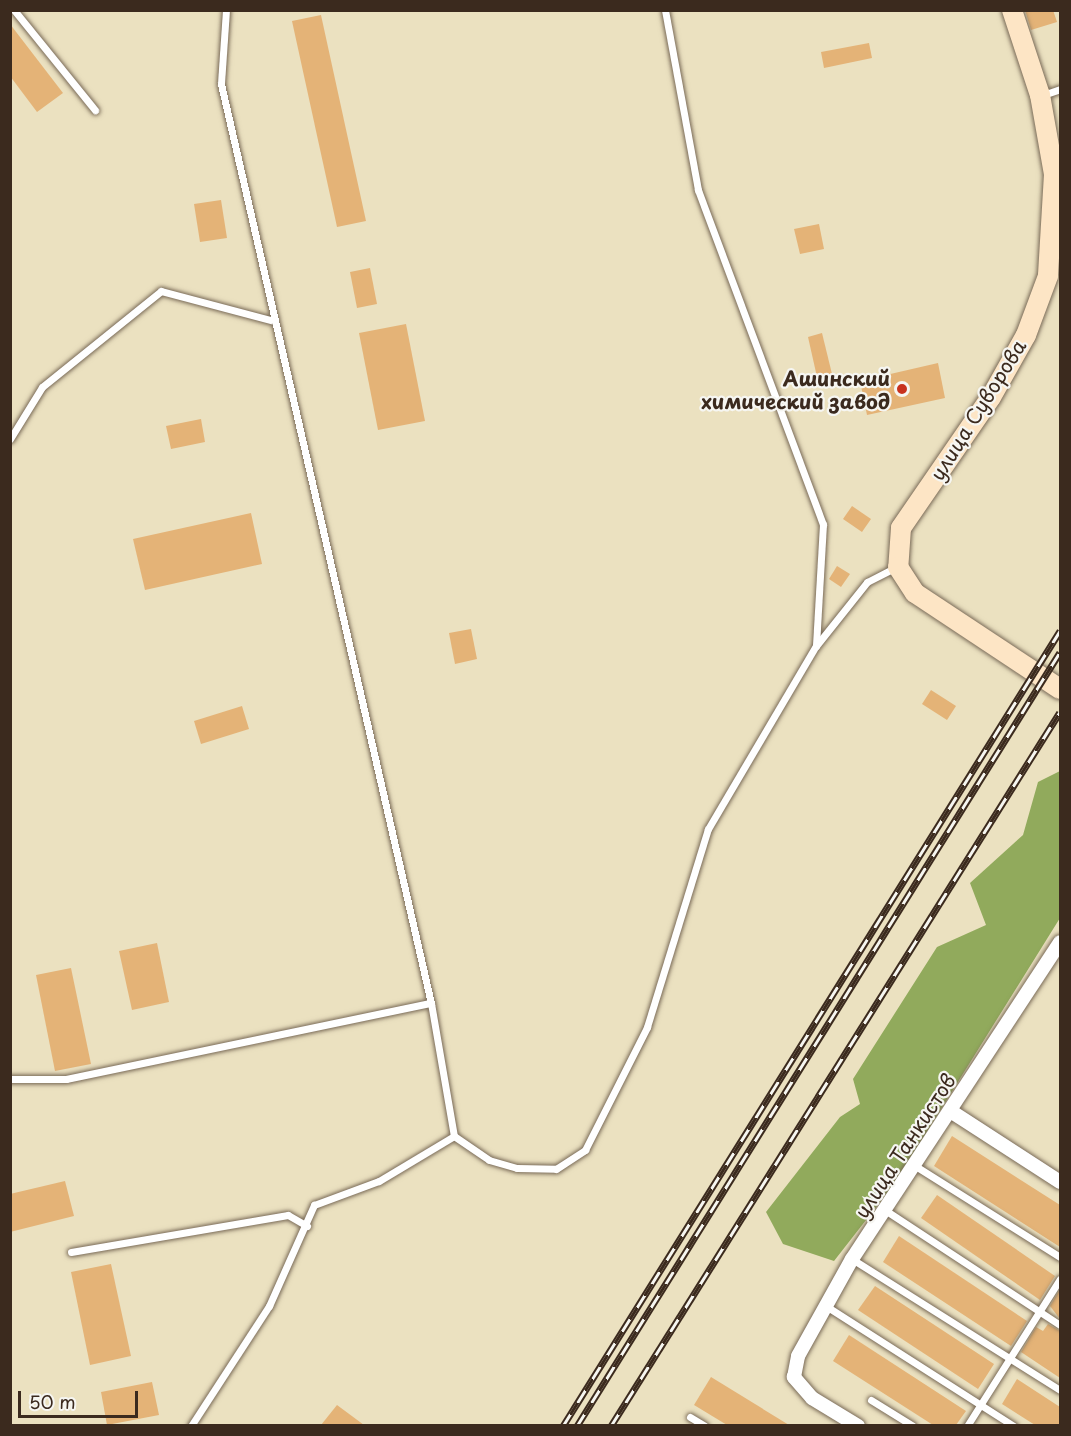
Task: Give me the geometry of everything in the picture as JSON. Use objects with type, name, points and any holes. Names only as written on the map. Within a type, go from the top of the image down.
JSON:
[{"type":"street","name":"улица Суворова","points":[[898,567],[901,528],[991,397],[1026,335],[1048,276],[1054,174],[1040,95],[1012,10]]},
{"type":"street","points":[[898,567],[915,593],[1060,689]]},
{"type":"street","name":"улица Танкистов","points":[[858,1425],[812,1398],[794,1377],[825,1305],[852,1259],[888,1212],[1060,942]]},
{"type":"street","points":[[952,1112],[1060,1182]]},
{"type":"lane","points":[[14,10],[95,110]]},
{"type":"lane","points":[[226,10],[221,84],[271,320],[431,1003],[454,1136],[489,1160],[517,1168],[556,1169],[585,1150],[647,1027],[708,829],[816,646],[867,582],[898,567]]},
{"type":"lane","points":[[665,10],[698,190],[823,524],[816,646]]},
{"type":"lane","points":[[1040,95],[1060,89]]},
{"type":"lane","points":[[10,439],[42,387],[161,291],[271,320]]},
{"type":"lane","points":[[10,1079],[66,1079],[431,1003]]},
{"type":"lane","points":[[191,1425],[233,1368],[307,1226],[314,1205],[379,1181],[454,1136]]},
{"type":"lane","points":[[917,1167],[1060,1257]]},
{"type":"lane","points":[[888,1212],[1060,1325]]},
{"type":"lane","points":[[71,1252],[288,1215],[307,1226]]},
{"type":"lane","points":[[852,1259],[1060,1390]]},
{"type":"lane","points":[[967,1425],[1060,1279]]},
{"type":"lane","points":[[825,1305],[1014,1425]]},
{"type":"lane","points":[[871,1400],[913,1425]]},
{"type":"lane","points":[[690,1417],[705,1425]]},
{"type":"green space","points":[[1060,771],[1060,918],[895,1183],[834,1261],[783,1244],[766,1212],[840,1117],[860,1104],[853,1079],[937,947],[986,925],[970,883],[1023,835],[1038,782]]},
{"type":"building","points":[[1025,10],[1053,10],[1057,22],[1031,30]]},
{"type":"building","points":[[321,15],[366,221],[337,227],[292,21]]},
{"type":"building","points":[[10,24],[63,93],[37,112],[10,76]]},
{"type":"building","points":[[869,43],[872,58],[824,68],[821,52]]},
{"type":"building","points":[[221,200],[227,238],[200,242],[194,204]]},
{"type":"building","points":[[819,224],[824,249],[800,254],[794,229]]},
{"type":"building","points":[[370,268],[377,304],[357,308],[350,272]]},
{"type":"building","points":[[406,324],[425,421],[378,430],[359,333]]},
{"type":"building","points":[[822,333],[832,374],[817,377],[808,337]]},
{"type":"building","name":"Ашинский химический завод","points":[[938,363],[945,398],[867,415],[860,381]]},
{"type":"building","points":[[201,419],[205,442],[171,449],[166,426]]},
{"type":"building","points":[[852,506],[871,519],[862,532],[843,519]]},
{"type":"building","points":[[251,513],[262,564],[145,590],[133,539]]},
{"type":"building","points":[[837,566],[850,574],[841,587],[829,579]]},
{"type":"building","points":[[471,629],[477,659],[455,664],[449,633]]},
{"type":"building","points":[[931,690],[956,706],[947,720],[922,704]]},
{"type":"building","points":[[242,706],[249,729],[201,744],[194,721]]},
{"type":"building","points":[[157,943],[169,1002],[132,1010],[119,951]]},
{"type":"building","points":[[71,968],[91,1064],[55,1071],[36,975]]},
{"type":"building","points":[[952,1136],[1060,1205],[1060,1247],[934,1166]]},
{"type":"building","points":[[65,1181],[74,1216],[10,1232],[10,1194]]},
{"type":"building","points":[[937,1195],[1055,1276],[1040,1300],[921,1218]]},
{"type":"building","points":[[899,1236],[1027,1321],[1011,1346],[883,1262]]},
{"type":"building","points":[[111,1264],[131,1356],[90,1365],[71,1272]]},
{"type":"building","points":[[875,1286],[994,1364],[978,1389],[858,1310]]},
{"type":"building","points":[[1060,1289],[1060,1319],[1050,1306]]},
{"type":"building","points":[[1048,1324],[1060,1331],[1060,1378],[1021,1352],[1036,1327],[1043,1331]]},
{"type":"building","points":[[849,1335],[966,1411],[956,1425],[933,1425],[833,1361]]},
{"type":"building","points":[[711,1377],[789,1425],[727,1425],[694,1405]]},
{"type":"building","points":[[1017,1379],[1060,1407],[1060,1425],[1035,1425],[1002,1404]]},
{"type":"building","points":[[152,1382],[159,1415],[107,1425],[101,1392]]},
{"type":"building","points":[[337,1405],[364,1425],[321,1425]]},
{"type":"railway","points":[[563,1426],[1060,631]]},
{"type":"railway","points":[[577,1426],[1060,652]]},
{"type":"railway","points":[[611,1426],[1060,712]]},
{"type":"place","name":"Ашинский химический завод","points":[[902,389]]}]
